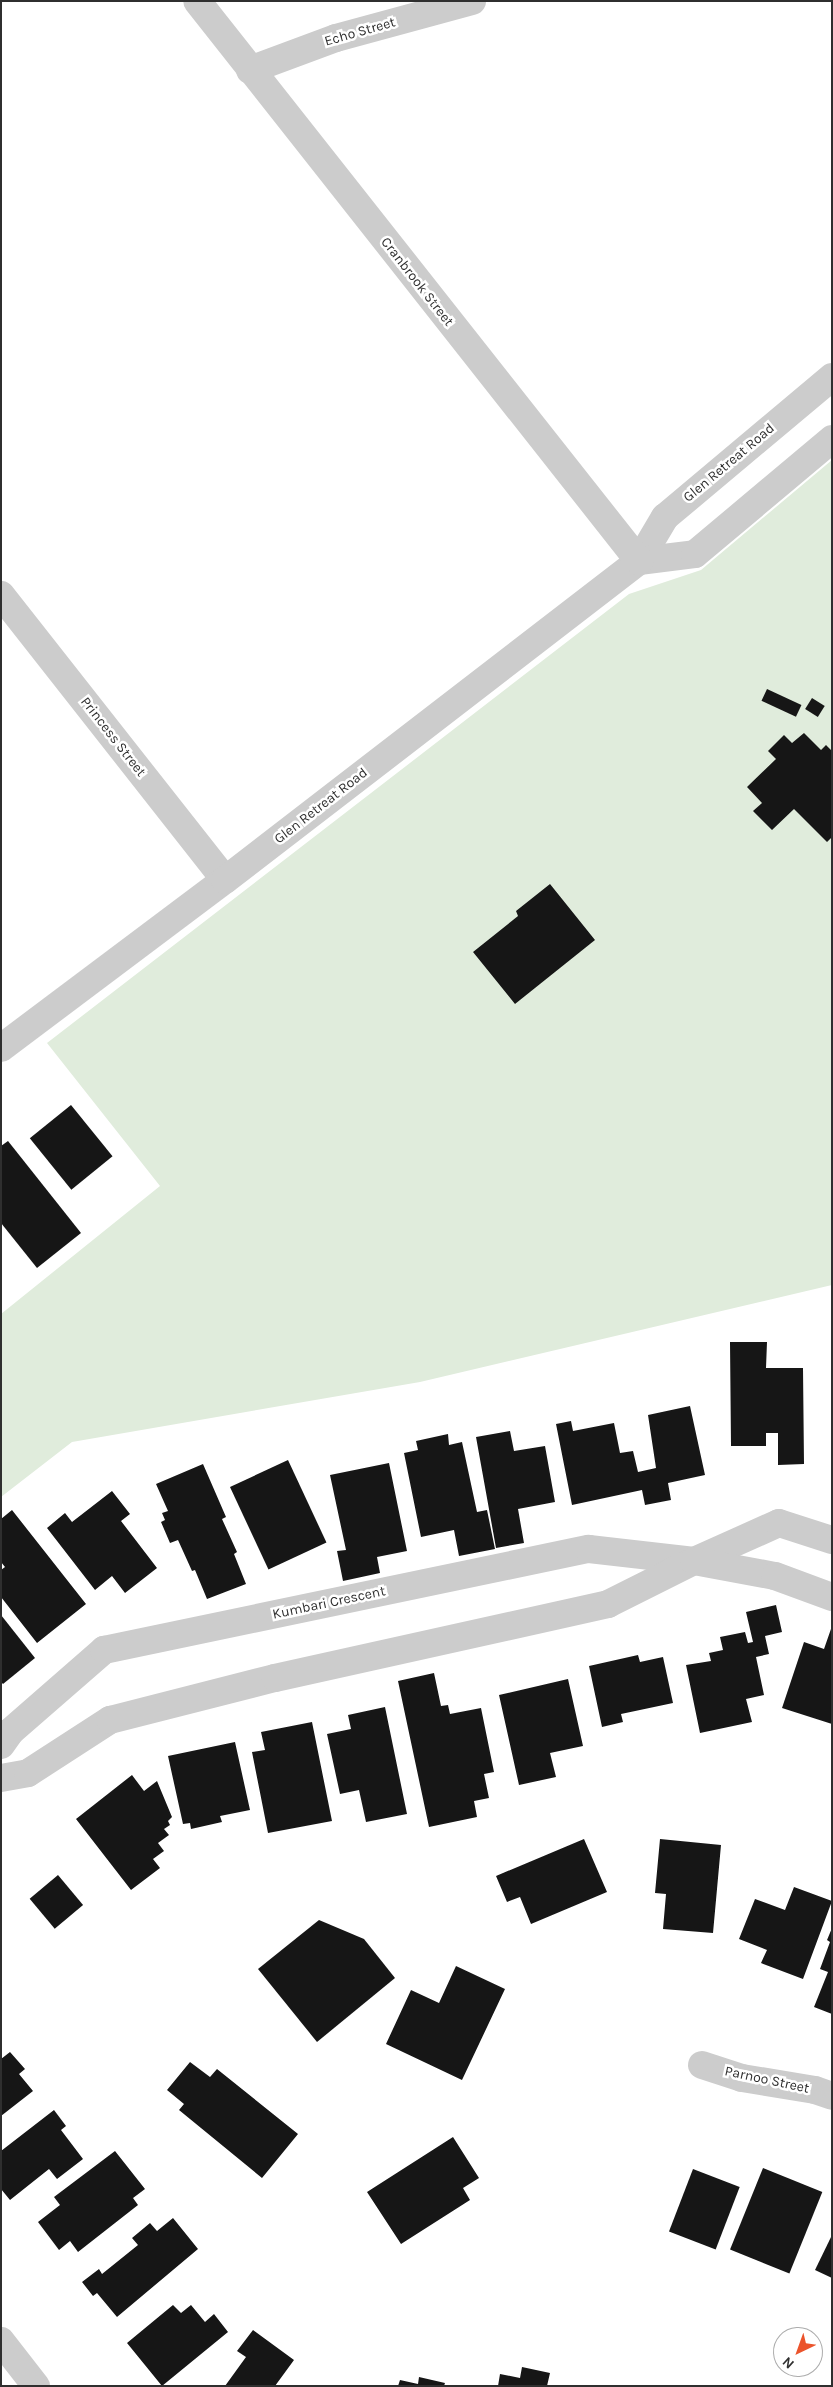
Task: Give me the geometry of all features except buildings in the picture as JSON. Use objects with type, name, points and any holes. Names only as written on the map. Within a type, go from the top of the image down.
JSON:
[{"type":"street","name":"Cranbrook Street","points":[[197,1],[639,561]]},
{"type":"street","name":"Echo Street","points":[[250,70],[336,38],[472,1]]},
{"type":"street","name":"Glen Retreat Road","points":[[1,1048],[225,880],[639,561],[665,517],[832,377]]},
{"type":"street","points":[[639,561],[695,554],[832,439]]},
{"type":"street","name":"Princess Street","points":[[1,595],[225,880]]},
{"type":"street","points":[[1,1778],[28,1773],[110,1720],[275,1678],[608,1604],[694,1561],[779,1523],[832,1540]]},
{"type":"street","name":"Kumbari Crescent","points":[[1,1745],[10,1732],[104,1650],[589,1549],[694,1561],[775,1576],[832,1596]]},
{"type":"street","name":"Parnoo Street","points":[[702,2065],[742,2078],[815,2090],[832,2096]]},
{"type":"street","points":[[1,2341],[36,2386]]},
{"type":"green space","points":[[832,460],[832,1285],[420,1382],[72,1442],[1,1497],[1,1314],[160,1186],[47,1043],[629,594],[701,570]]}]
